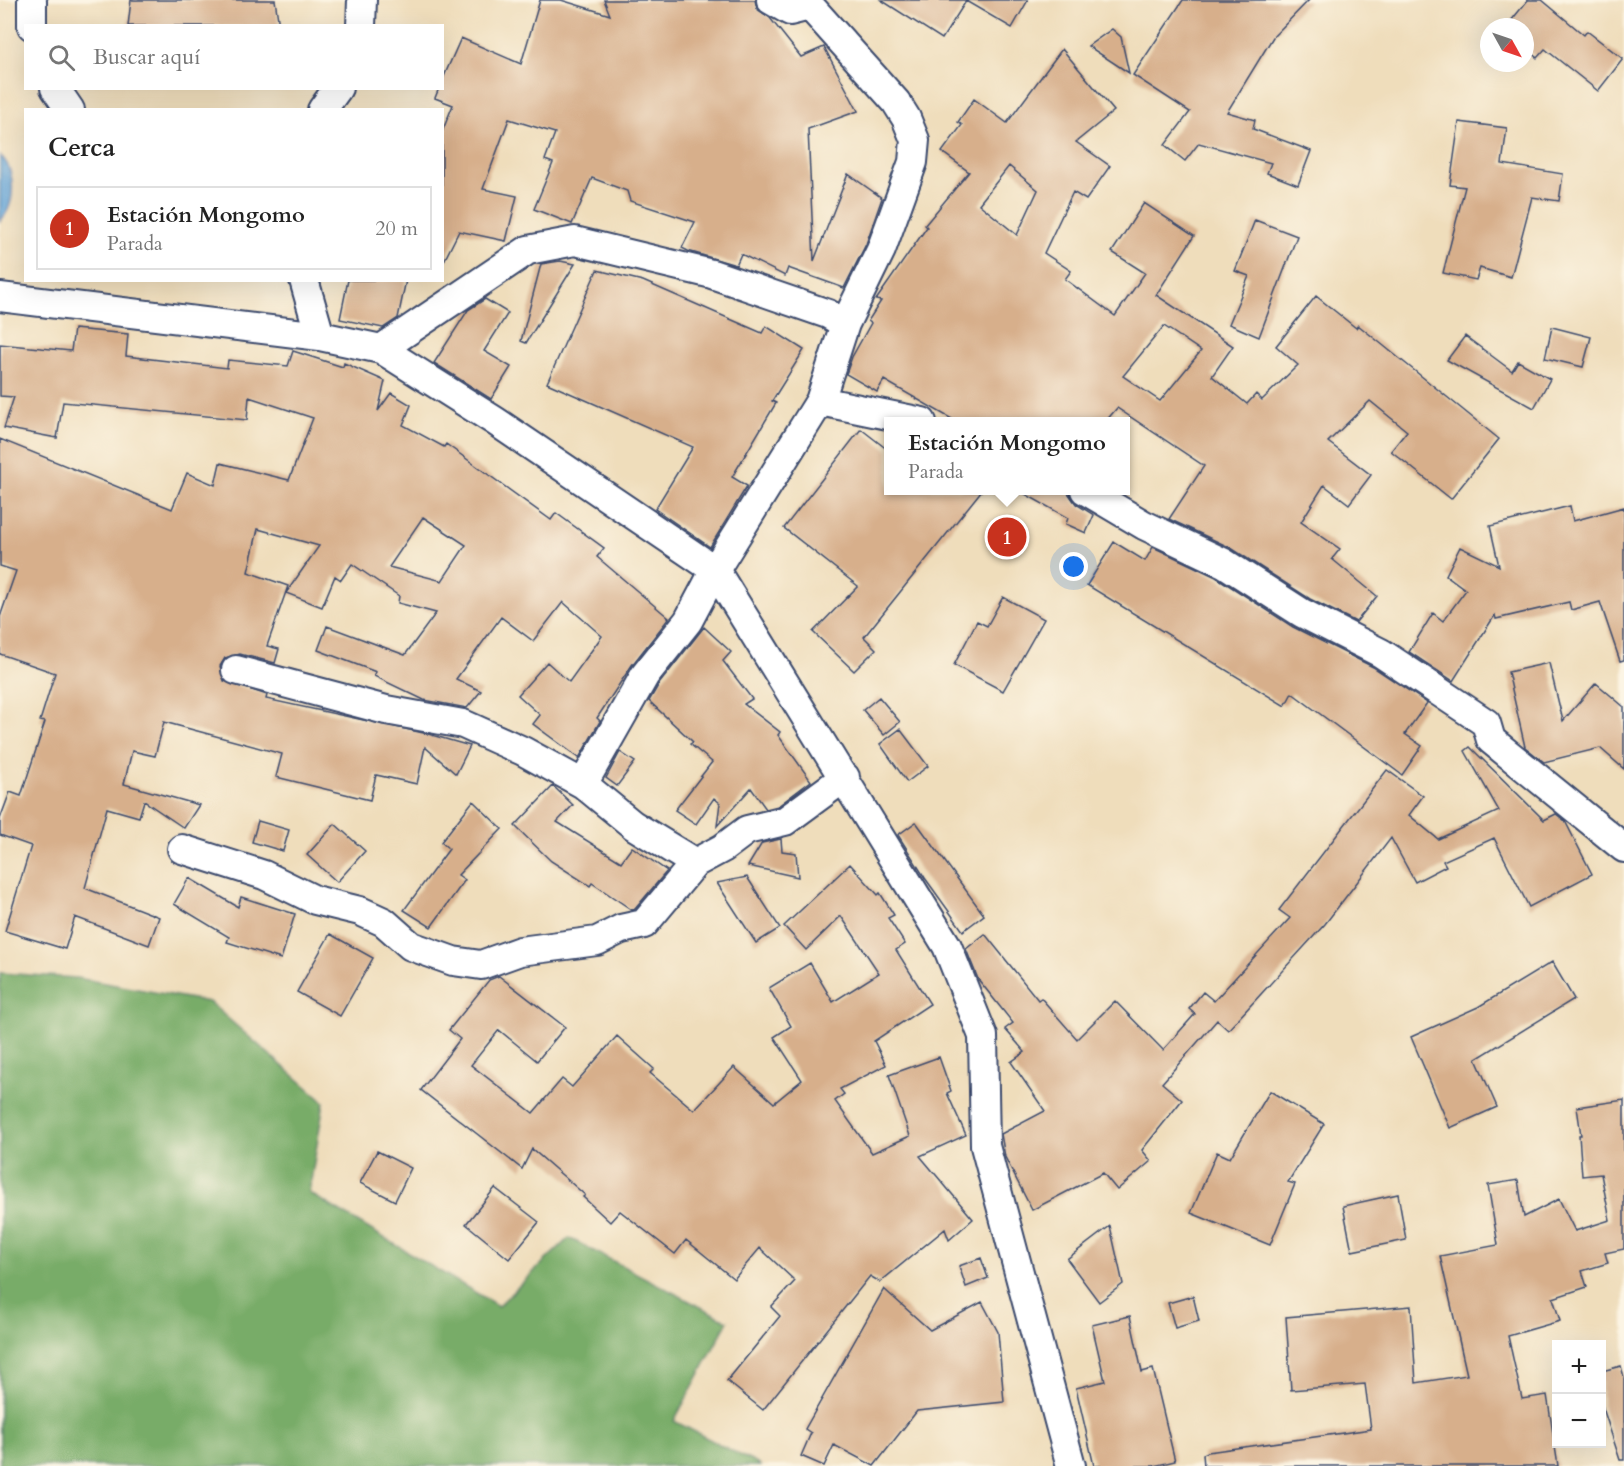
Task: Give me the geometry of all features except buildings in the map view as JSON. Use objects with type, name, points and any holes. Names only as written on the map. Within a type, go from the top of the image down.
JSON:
[{"type":"street","points":[[32,0],[32,24]]},
{"type":"street","points":[[361,24],[362,0]]},
{"type":"street","points":[[583,784],[645,675],[688,621],[715,570],[820,401],[845,324],[880,250],[913,162],[915,140],[896,102],[810,6],[790,11],[771,0]]},
{"type":"street","points":[[57,90],[69,108]]},
{"type":"street","points":[[323,108],[337,90]]},
{"type":"street","points":[[381,349],[528,250],[575,241],[712,274],[828,314],[845,324]]},
{"type":"street","points":[[305,282],[320,336]]},
{"type":"street","points":[[0,297],[320,336],[381,349],[495,421],[715,570],[947,946],[983,1036],[985,1146],[1071,1466]]},
{"type":"street","points":[[820,401],[898,417]]},
{"type":"street","points":[[1093,495],[1144,525],[1224,563],[1302,613],[1381,652],[1415,674],[1486,723],[1491,740],[1624,848]]},
{"type":"street","points":[[236,670],[386,710],[463,724],[523,751],[583,784],[633,825],[695,862]]},
{"type":"street","points":[[182,849],[264,875],[315,900],[360,911],[384,922],[411,946],[453,961],[481,965],[519,951],[597,941],[621,929],[644,924],[695,862],[723,848],[747,830],[785,821],[844,777]]},
{"type":"green space","points":[[0,973],[77,978],[209,1002],[324,1102],[309,1193],[498,1306],[569,1238],[728,1321],[674,1421],[761,1466],[0,1466]]},
{"type":"water","points":[[0,155],[12,178],[12,197],[6,214],[0,221]]},
{"type":"place","name":"Estación Mongomo","points":[[1007,537]]}]
